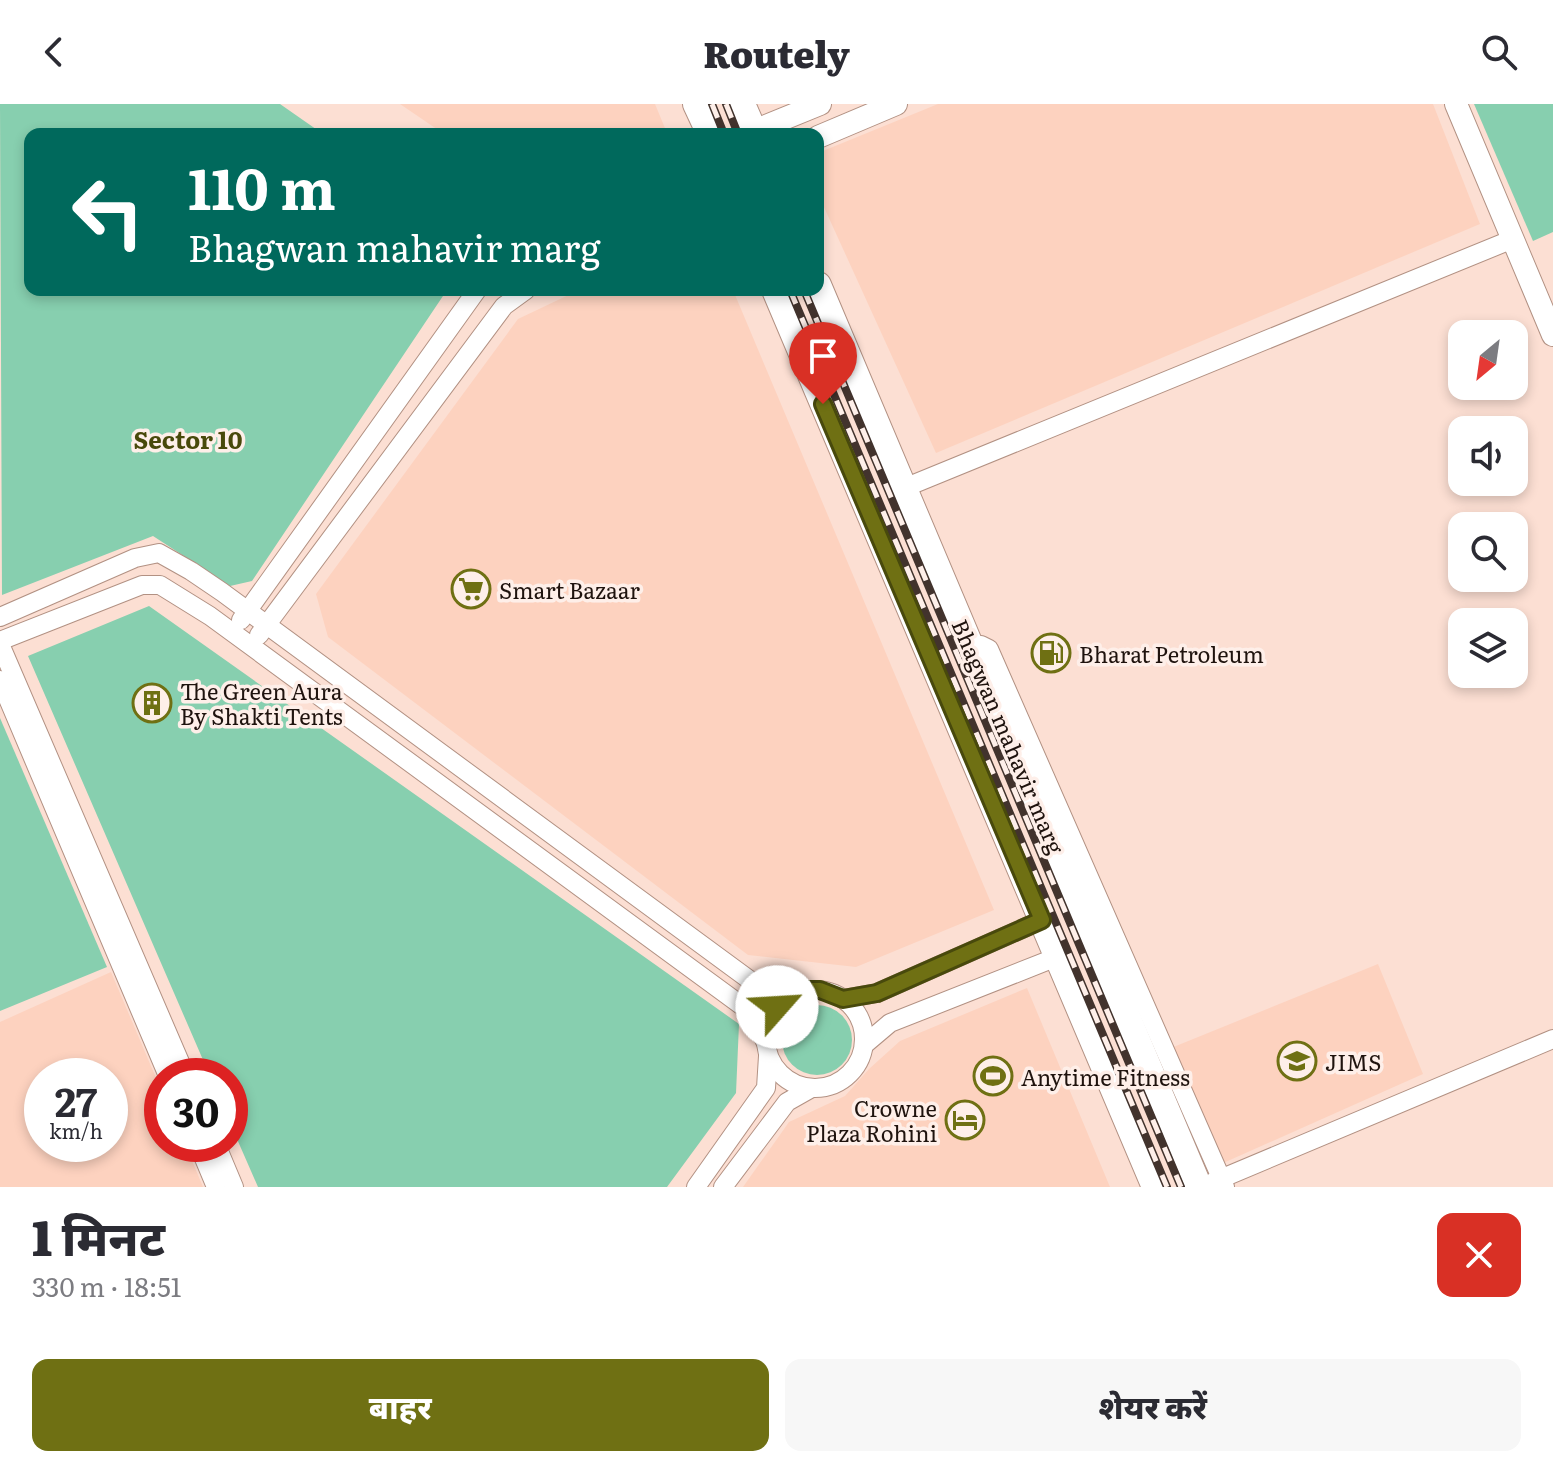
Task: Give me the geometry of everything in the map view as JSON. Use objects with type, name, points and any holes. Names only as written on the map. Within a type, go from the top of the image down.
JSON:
[{"type":"main road","points":[[696,104],[707,128]]},
{"type":"main road","points":[[742,104],[753,128]]},
{"type":"main road","name":"Bhagwan mahavir marg","points":[[778,296],[1155,1187]]},
{"type":"main road","name":"Bhagwan mahavir marg","points":[[823,296],[993,699],[1212,1185]]},
{"type":"main road","points":[[956,718],[993,699]]},
{"type":"street","points":[[766,128],[820,104]]},
{"type":"street","points":[[824,134],[896,104]]},
{"type":"street","points":[[1456,104],[1553,335]]},
{"type":"street","points":[[904,488],[1513,239]]},
{"type":"street","points":[[232,632],[473,296]]},
{"type":"street","points":[[250,646],[504,306],[518,296]]},
{"type":"street","points":[[0,617],[135,558],[159,553],[191,571],[247,611],[751,981],[793,995]]},
{"type":"street","points":[[178,1058],[0,642],[142,585],[160,585],[232,632],[749,1011],[779,1073],[789,1081],[810,1089]]},
{"type":"street","points":[[973,650],[981,645],[989,649],[1212,1185],[1553,1039]]},
{"type":"street","points":[[0,680],[160,1058]]},
{"type":"street","points":[[843,999],[877,993],[1042,920]]},
{"type":"street","points":[[864,1045],[890,1023],[1057,957]]},
{"type":"street","points":[[696,1187],[766,1088],[766,1033],[772,1015],[793,995],[808,990],[820,990],[843,999],[858,1015],[864,1045],[859,1062],[843,1080],[829,1087],[810,1089],[787,1102],[723,1187]]},
{"type":"street","points":[[206,1162],[216,1187]]},
{"type":"street","points":[[224,1162],[234,1187]]},
{"type":"shaded area","points":[[400,104],[655,104],[665,128],[435,128]]},
{"type":"shaded area","points":[[938,104],[1433,104],[1480,224],[936,453],[824,207],[824,151]]},
{"type":"shaded area","points":[[566,296],[736,296],[994,910],[856,967],[748,955],[328,637],[316,594],[518,319]]},
{"type":"shaded area","name":"JIMS","points":[[1378,964],[1423,1074],[1221,1164],[1171,1048]]},
{"type":"shaded area","points":[[111,972],[148,1058],[144,1058],[144,1162],[193,1162],[203,1187],[0,1187],[0,1022]]},
{"type":"shaded area","points":[[1027,988],[1110,1187],[743,1187],[789,1122],[845,1096],[900,1041]]},
{"type":"green space","points":[[0,104],[280,104],[314,128],[24,128],[24,296],[443,296],[252,581],[230,586],[153,536],[2,595]]},
{"type":"green space","points":[[1474,104],[1553,104],[1553,232],[1533,241]]},
{"type":"green space","points":[[149,606],[739,1024],[736,1093],[667,1187],[258,1187],[247,1162],[248,1058],[202,1058],[28,656]]},
{"type":"green space","points":[[0,718],[107,967],[0,1011]]},
{"type":"green space","points":[[810,1005],[824,1005],[846,1020],[852,1040],[850,1053],[842,1065],[824,1075],[810,1075],[788,1060],[782,1047],[782,1033],[797,1011]]},
{"type":"railway","points":[[712,104],[722,128]]},
{"type":"railway","points":[[726,104],[736,128]]},
{"type":"railway","points":[[793,296],[1167,1187]]},
{"type":"railway","points":[[807,296],[1181,1187]]},
{"type":"place","name":"Smart Bazaar","points":[[471,589]]},
{"type":"place","name":"Bharat Petroleum","points":[[1051,653]]},
{"type":"place","name":"The Green Aura By Shakti Tents","points":[[152,703]]},
{"type":"place","name":"JIMS","points":[[1297,1061]]},
{"type":"place","name":"Anytime Fitness","points":[[993,1076]]},
{"type":"place","name":"Crowne Plaza Rohini","points":[[965,1120]]},
{"type":"district","name":"Sector 10","points":[[188,438]]},
{"type":"route","points":[[777,1007],[793,995],[808,990],[820,990],[843,999],[877,993],[1042,920],[823,404]]}]
